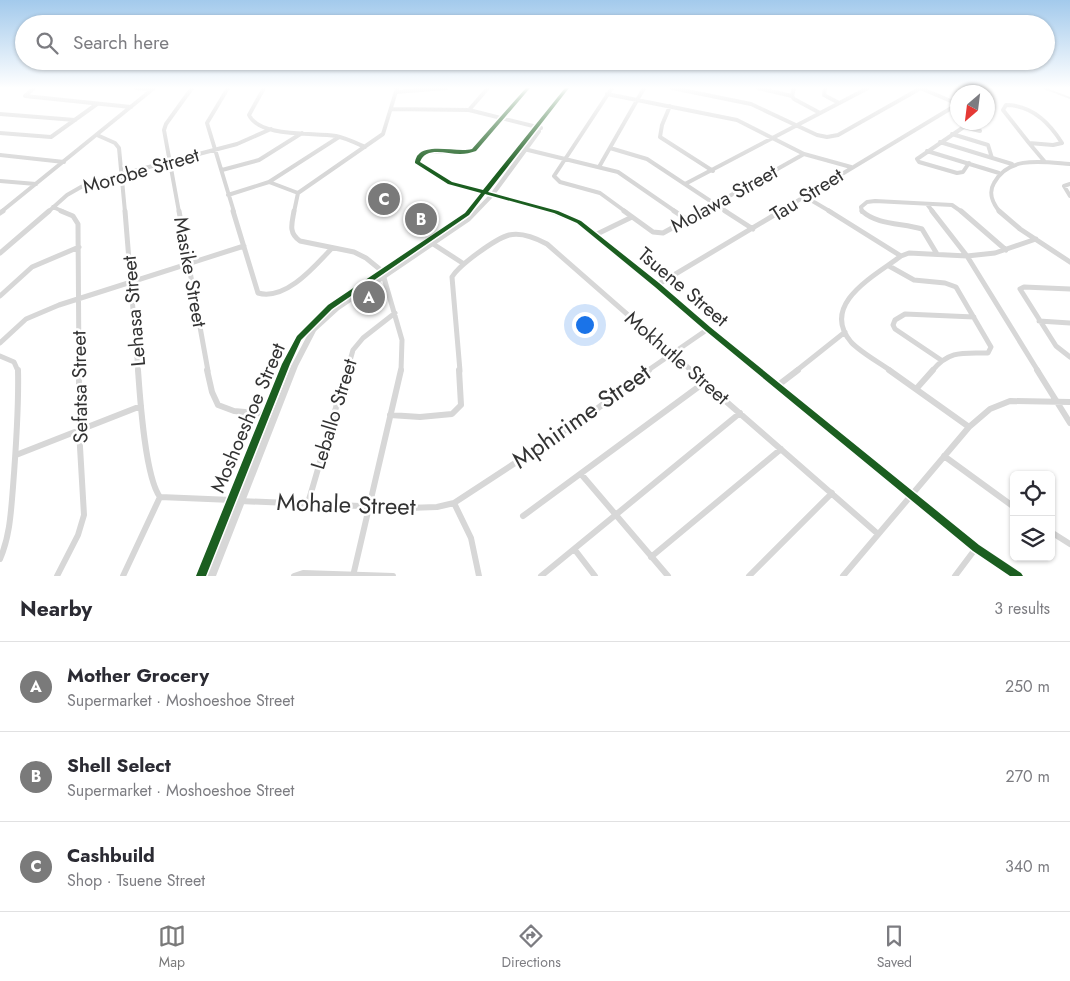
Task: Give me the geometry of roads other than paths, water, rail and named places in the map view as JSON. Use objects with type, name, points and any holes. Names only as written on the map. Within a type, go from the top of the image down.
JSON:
[{"type":"street","points":[[11,115],[75,120]]},
{"type":"street","points":[[0,133],[51,137],[82,115]]},
{"type":"street","points":[[1,212],[121,115]]},
{"type":"street","name":"Masike Street","points":[[173,115],[164,127],[214,399],[218,406],[225,409],[276,414]]},
{"type":"street","points":[[211,115],[207,121],[258,294],[262,296],[282,290],[315,267],[332,248]]},
{"type":"street","points":[[250,115],[248,118],[253,124],[270,129],[339,136],[365,147]]},
{"type":"street","points":[[353,575],[404,353],[395,313],[383,274],[358,254],[300,241],[294,237],[291,227],[298,193],[383,134],[389,115]]},
{"type":"street","points":[[489,115],[539,127]]},
{"type":"street","name":"Tsuene Street","points":[[504,115],[471,152],[458,154],[432,150],[417,161],[439,178],[450,183],[564,215],[595,236],[976,548],[1018,576]]},
{"type":"street","name":"Moshoeshoe Street","points":[[211,576],[300,354],[314,329],[337,308],[383,274],[430,242],[468,220],[548,115]]},
{"type":"street","name":"Molawa Street","points":[[594,115],[555,172],[555,179],[600,193],[649,230],[657,233],[663,233],[804,154]]},
{"type":"street","points":[[599,167],[629,115]]},
{"type":"street","points":[[666,115],[660,137],[713,171]]},
{"type":"street","points":[[712,115],[737,120],[804,154],[850,168]]},
{"type":"street","points":[[775,115],[817,135],[827,137],[838,135],[873,115]]},
{"type":"street","points":[[685,184],[713,171],[817,115]]},
{"type":"street","name":"Tau Street","points":[[657,285],[753,229],[804,196],[940,115]]},
{"type":"street","points":[[1005,115],[1045,162]]},
{"type":"street","points":[[1028,143],[1053,145],[1062,143],[1039,115]]},
{"type":"street","name":"Morobe Street","points":[[0,253],[77,188],[122,174],[244,142],[270,129]]},
{"type":"street","points":[[959,130],[927,150],[917,158],[917,161],[957,173],[963,172],[968,163]]},
{"type":"street","points":[[976,130],[980,131]]},
{"type":"street","points":[[222,170],[259,160],[303,133]]},
{"type":"street","name":"Lehasa Street","points":[[97,134],[118,146],[132,281],[141,406],[151,477],[160,497]]},
{"type":"street","points":[[952,134],[988,144],[992,158]]},
{"type":"street","points":[[228,195],[268,182],[339,136]]},
{"type":"street","points":[[940,142],[1012,164]]},
{"type":"street","points":[[610,148],[643,156],[753,229]]},
{"type":"street","points":[[523,149],[618,172],[630,178],[686,219]]},
{"type":"street","points":[[927,150],[999,174]]},
{"type":"street","points":[[0,155],[64,162]]},
{"type":"street","points":[[1070,164],[1024,161],[1012,164],[999,174],[992,185],[991,195],[997,207],[1036,239],[1070,262]]},
{"type":"street","points":[[0,181],[36,184]]},
{"type":"street","points":[[268,182],[298,193]]},
{"type":"street","points":[[1070,184],[1064,186],[1070,196]]},
{"type":"street","points":[[804,196],[901,256]]},
{"type":"street","points":[[937,254],[922,229],[909,225],[882,222],[862,212],[861,209],[867,202],[875,201],[944,203],[958,208],[1006,250]]},
{"type":"street","points":[[928,204],[968,256],[1070,423]]},
{"type":"street","name":"Sefatsa Street","points":[[53,207],[77,220],[79,247],[79,430],[84,515],[78,535],[57,576]]},
{"type":"street","points":[[595,236],[632,217]]},
{"type":"street","name":"Mokhutle Street","points":[[390,415],[420,417],[452,414],[461,405],[459,358],[451,280],[456,271],[464,264],[506,236],[520,234],[538,239],[547,244],[878,534]]},
{"type":"street","points":[[969,427],[851,342],[840,314],[843,305],[848,298],[901,256],[909,253],[968,256],[995,253],[1036,239]]},
{"type":"street","points":[[430,242],[464,264]]},
{"type":"street","points":[[0,343],[26,319],[79,297],[244,246]]},
{"type":"street","points":[[0,296],[32,267],[79,247]]},
{"type":"street","points":[[889,266],[914,280],[956,286],[991,347],[990,352],[984,354],[959,353],[941,360],[917,388]]},
{"type":"street","name":"Moshoeshoe Street","points":[[201,576],[230,500],[299,338],[330,307],[383,274]]},
{"type":"street","points":[[1070,289],[1024,287],[1020,289],[1022,295],[1056,346],[1070,357]]},
{"type":"street","name":"Leballo Street","points":[[308,504],[353,350],[363,338],[395,313]]},
{"type":"street","points":[[941,360],[895,329],[895,320],[905,314],[974,317]]},
{"type":"street","points":[[1039,321],[1070,323]]},
{"type":"street","name":"Mphirime Street","points":[[454,503],[590,414],[671,353],[708,329]]},
{"type":"street","points":[[777,386],[846,332]]},
{"type":"street","points":[[0,356],[14,362],[18,370],[16,455],[9,530],[6,548],[0,560]]},
{"type":"street","points":[[523,516],[704,382]]},
{"type":"street","points":[[843,576],[969,427],[990,409],[1010,401],[1055,400],[1070,402]]},
{"type":"street","points":[[16,455],[141,406]]},
{"type":"street","points":[[541,576],[740,413]]},
{"type":"street","points":[[652,557],[782,449]]},
{"type":"street","points":[[944,456],[1010,504]]},
{"type":"street","points":[[580,474],[668,576]]},
{"type":"street","points":[[749,576],[832,493]]},
{"type":"street","points":[[123,576],[160,497]]},
{"type":"street","name":"Mohale Street","points":[[160,497],[368,506],[437,507],[454,503]]},
{"type":"street","points":[[454,503],[476,549],[479,576]]},
{"type":"street","points":[[1055,535],[1070,544]]},
{"type":"street","points":[[955,576],[976,548]]},
{"type":"street","points":[[575,550],[594,576]]},
{"type":"street","points":[[294,576],[303,573],[393,576]]},
{"type":"place","name":"Cashbuild","points":[[384,199]]},
{"type":"place","name":"Shell Select","points":[[421,219]]},
{"type":"place","name":"Mother Grocery","points":[[369,297]]}]
